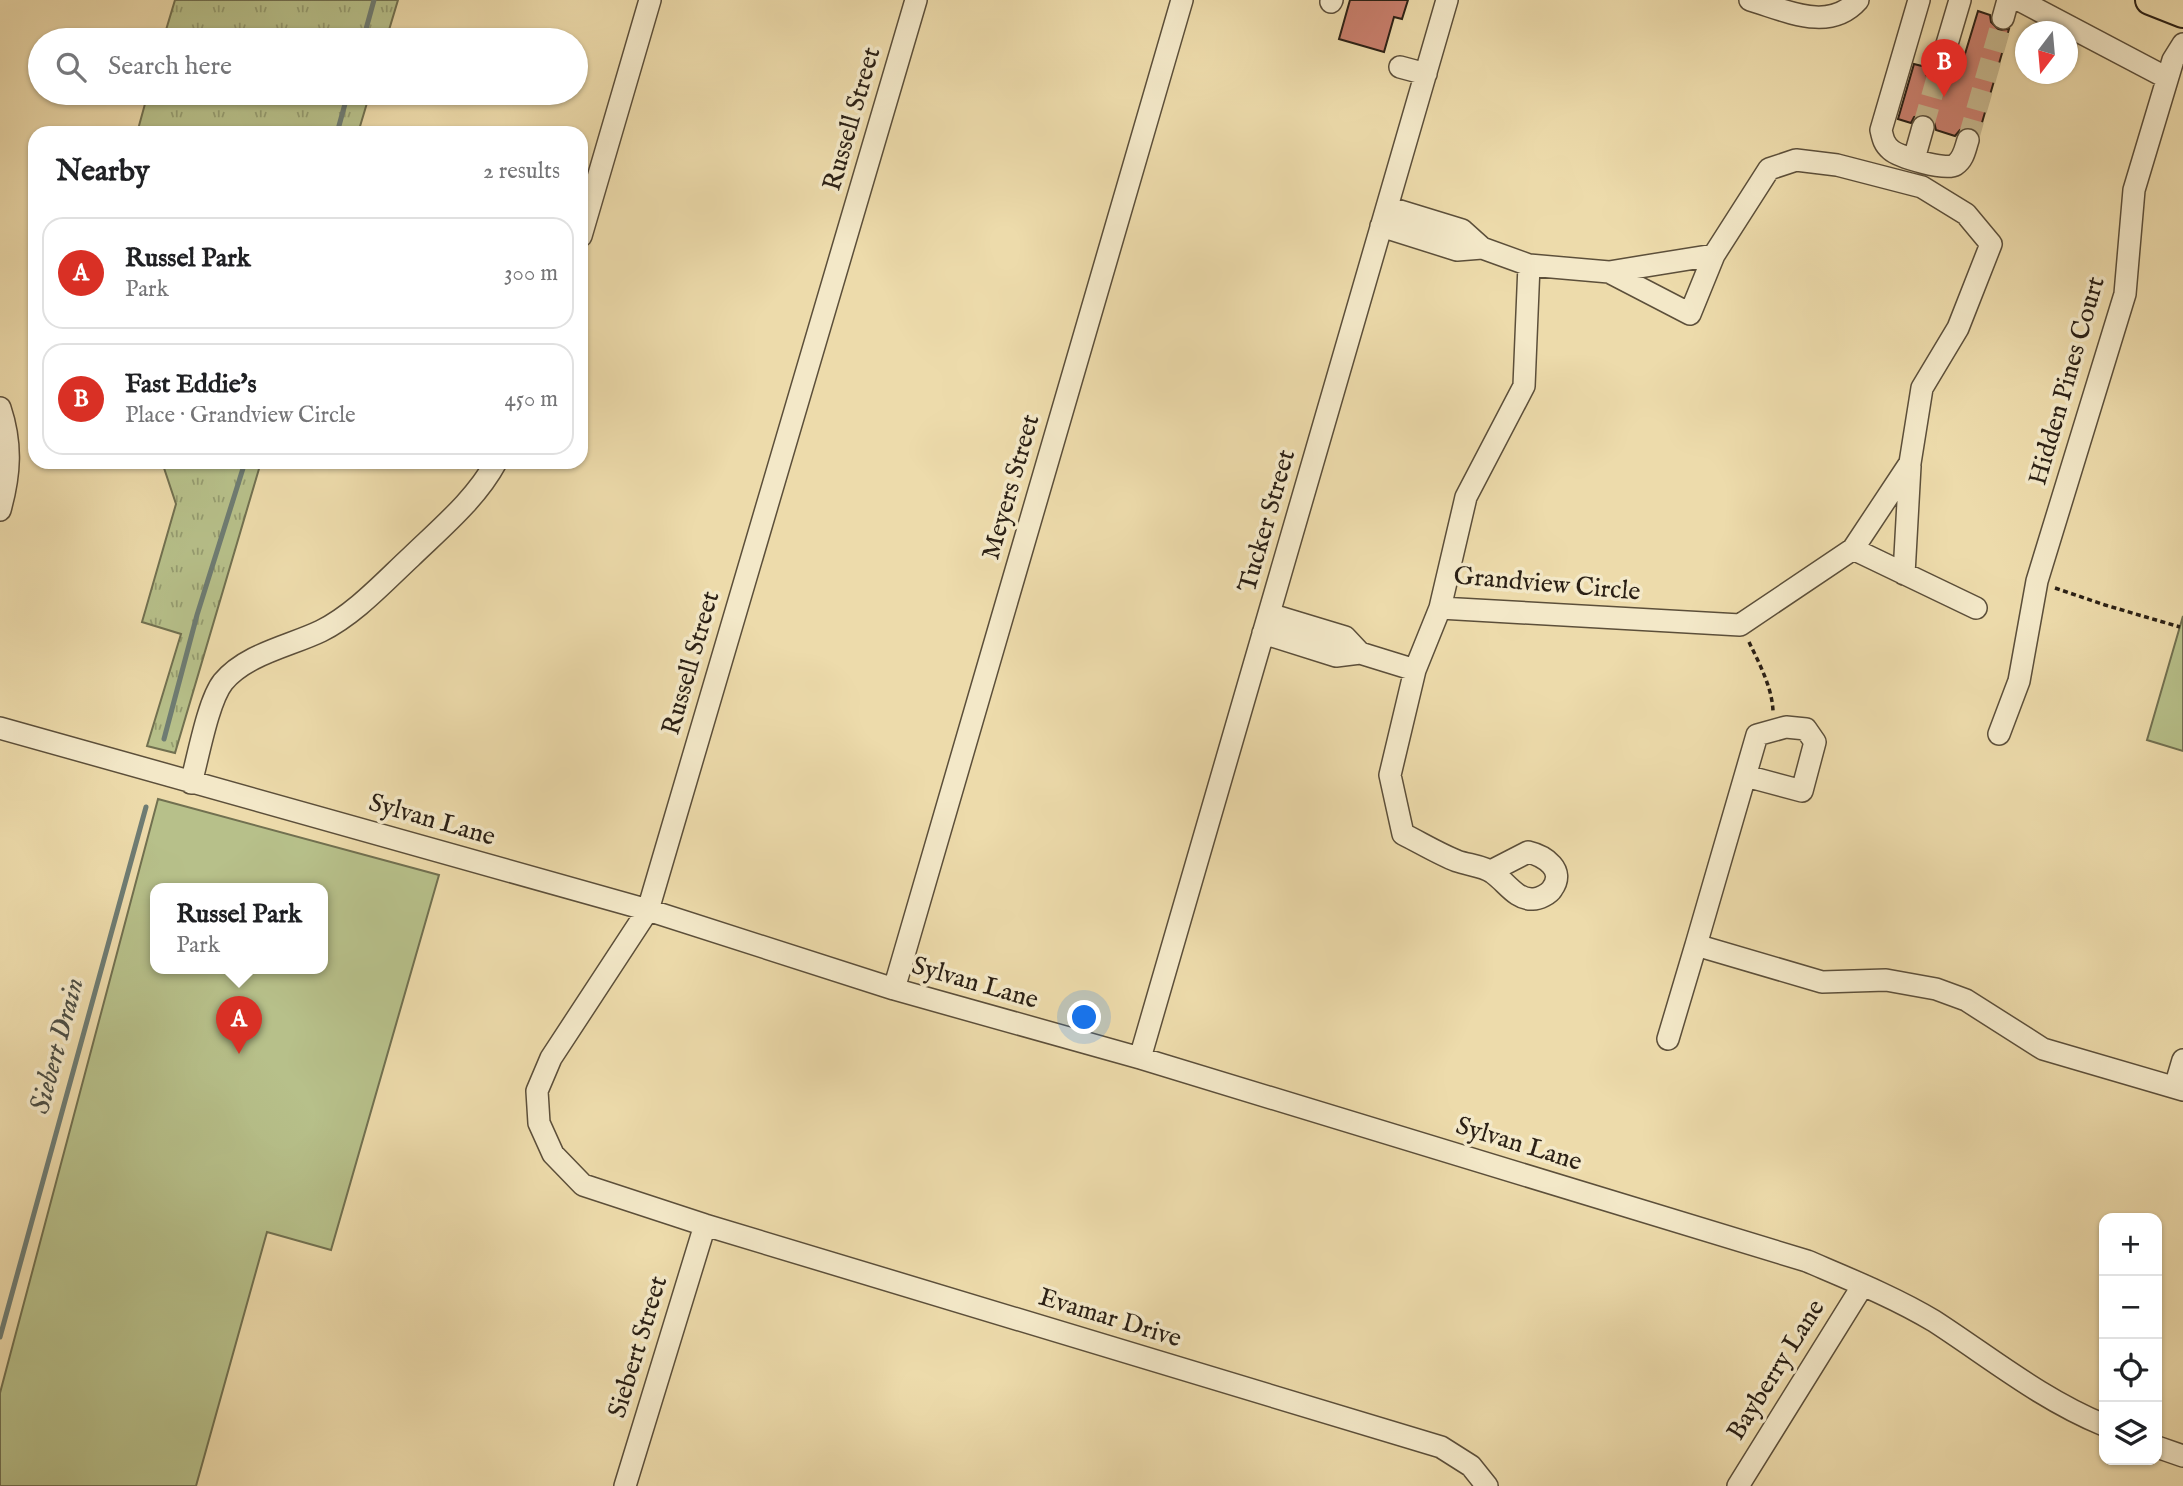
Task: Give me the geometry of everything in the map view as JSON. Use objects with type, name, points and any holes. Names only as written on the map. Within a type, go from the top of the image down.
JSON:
[{"type":"main road","points":[[2150,0],[2183,9]]},
{"type":"main road","points":[[2176,0],[2183,9]]},
{"type":"street","points":[[588,193],[650,0]]},
{"type":"street","name":"Russell Street","points":[[705,1225],[583,1185],[552,1154],[539,1124],[537,1091],[551,1058],[648,909],[916,0]]},
{"type":"street","name":"Meyers Street","points":[[894,989],[1182,0]]},
{"type":"street","name":"Tucker Street","points":[[1140,1058],[1447,0]]},
{"type":"street","points":[[1750,0],[1815,19],[1836,16],[1849,10],[1858,0]]},
{"type":"street","points":[[1919,0],[1881,130],[1884,143],[1893,153],[1943,167],[1954,166],[1963,157],[1968,140]]},
{"type":"street","points":[[1939,71],[1960,0]]},
{"type":"street","points":[[2019,0],[2047,6],[2167,78]]},
{"type":"street","points":[[2167,0],[2183,9]]},
{"type":"street","name":"Hidden Pines Court","points":[[1999,734],[2019,681],[2037,582],[2125,294],[2134,190],[2173,60],[2183,44]]},
{"type":"street","points":[[1400,66],[1426,74]]},
{"type":"street","points":[[1914,159],[1923,127]]},
{"type":"street","points":[[1609,272],[1690,314],[1714,255],[1769,169],[1796,160],[1837,165],[1922,187],[1966,214],[1991,244],[1958,328],[1922,388],[1910,463],[1904,573]]},
{"type":"street","points":[[1384,217],[1462,230],[1482,247],[1529,265],[1609,272],[1714,255]]},
{"type":"street","name":"Grandview Circle","points":[[1529,265],[1524,386],[1466,497],[1440,608],[1740,625]]},
{"type":"street","points":[[0,408],[8,434],[7,485],[0,510]]},
{"type":"street","points":[[1740,625],[1853,549],[1910,463]]},
{"type":"street","points":[[191,783],[221,684],[237,668],[323,630],[358,605],[454,516],[492,469]]},
{"type":"street","points":[[1853,549],[1976,608]]},
{"type":"street","points":[[1440,608],[1415,670],[1390,775],[1403,834],[1457,861],[1491,871]]},
{"type":"street","points":[[1266,624],[1345,637],[1360,653],[1415,670]]},
{"type":"street","points":[[1668,1039],[1757,735],[1786,727],[1807,729],[1815,742],[1802,791],[1745,776]]},
{"type":"street","name":"Sylvan Lane","points":[[0,728],[648,909],[894,989],[1140,1058],[1807,1261],[1863,1285],[1932,1320],[2034,1391],[2099,1423]]},
{"type":"street","points":[[1696,945],[1822,982],[1886,980],[1936,989],[1966,1000],[2043,1049],[2179,1088],[2183,1060]]},
{"type":"street","name":"Siebert Street","points":[[625,1486],[705,1225]]},
{"type":"street","name":"Evamar Drive","points":[[705,1225],[1441,1447],[1471,1466],[1487,1486]]},
{"type":"street","name":"Bayberry Lane","points":[[1738,1486],[1863,1285]]},
{"type":"street","points":[[2162,1449],[2183,1456]]},
{"type":"path","points":[[2037,582],[2180,627]]},
{"type":"path","points":[[1740,625],[1761,667],[1773,702],[1774,730]]},
{"type":"green space","points":[[175,0],[398,0],[390,28],[167,28]]},
{"type":"green space","points":[[145,105],[366,105],[360,126],[139,126]]},
{"type":"green space","points":[[164,469],[259,469],[175,753],[147,746],[181,634],[142,622],[176,504]]},
{"type":"green space","points":[[2183,616],[2183,751],[2147,740]]},
{"type":"green space","points":[[158,799],[439,875],[331,1250],[267,1232],[196,1486],[0,1486],[0,1393]]},
{"type":"building","points":[[1350,0],[1408,0],[1402,19],[1394,17],[1384,52],[1339,39]]},
{"type":"building","points":[[1978,11],[1990,15],[1991,22],[1999,30],[2009,29],[1979,133],[1971,127],[1960,130],[1955,136],[1936,130],[1933,118],[1926,114],[1914,117],[1911,123],[1898,119],[1914,64],[1926,67],[1926,75],[1935,83],[1943,84],[1952,75],[1958,77]]},
{"type":"waterway","name":"Siebert Drain","points":[[366,28],[374,0]]},
{"type":"waterway","name":"Siebert Drain","points":[[339,126],[345,105]]},
{"type":"waterway","name":"Siebert Drain","points":[[164,739],[197,615],[243,469]]},
{"type":"waterway","name":"Siebert Drain","points":[[0,1337],[146,807]]},
{"type":"tunnel","points":[[1968,140],[2003,18]]},
{"type":"tunnel","points":[[1923,127],[1939,71]]},
{"type":"place","name":"Fast Eddie's","points":[[1944,97]]},
{"type":"place","name":"Russel Park","points":[[239,1054]]}]
